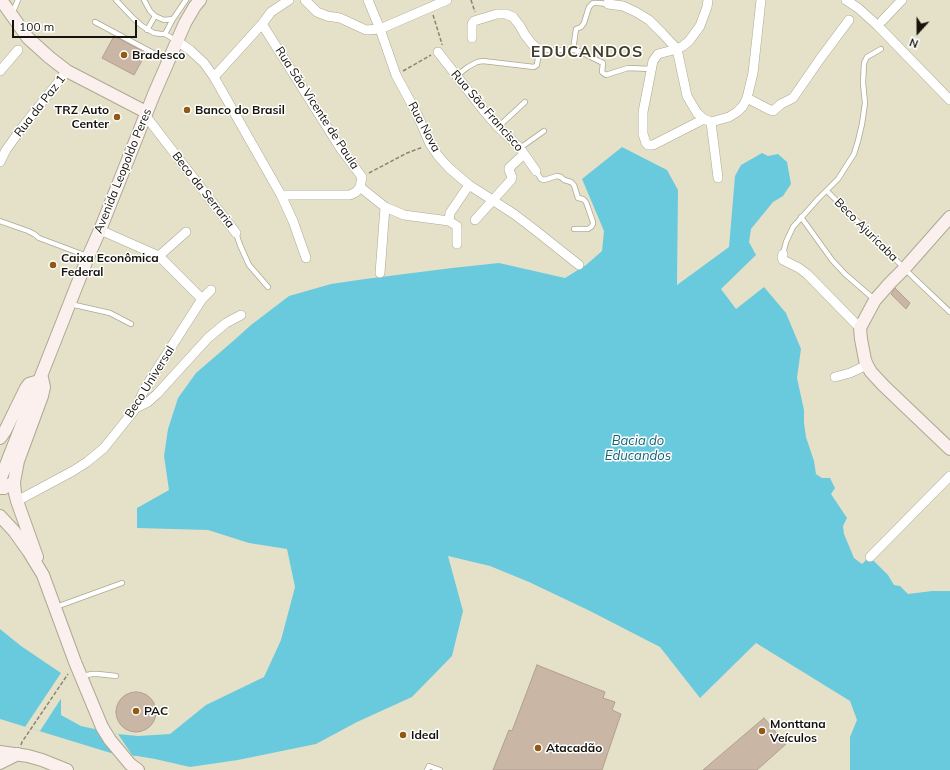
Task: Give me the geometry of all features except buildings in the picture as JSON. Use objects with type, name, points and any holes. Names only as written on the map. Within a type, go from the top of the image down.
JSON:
[{"type":"street","points":[[1,0],[28,38],[49,57],[67,71],[146,114]]},
{"type":"street","name":"Avenida Leopoldo Peres","points":[[0,480],[88,257],[168,61],[185,23],[200,0]]},
{"type":"street","points":[[305,0],[317,12],[327,16],[340,18],[366,30],[380,29],[447,0]]},
{"type":"street","name":"Rua Nova","points":[[368,0],[396,75],[417,114],[430,144],[449,168],[468,185],[535,230],[579,265]]},
{"type":"street","points":[[708,0],[700,26],[689,41],[677,49],[658,54],[653,61],[643,112],[643,134],[647,144],[650,146],[707,120],[729,117],[743,106],[747,98],[753,73],[760,0]]},
{"type":"street","points":[[846,0],[858,8],[877,26],[950,100]]},
{"type":"street","points":[[882,21],[902,0]]},
{"type":"street","points":[[214,77],[271,12],[283,2]]},
{"type":"street","points":[[609,2],[623,6],[648,20],[677,49],[687,96],[697,113],[707,120],[718,178]]},
{"type":"street","points":[[472,38],[472,24],[474,21],[497,14],[506,14],[513,17],[532,44],[539,50]]},
{"type":"street","points":[[747,98],[768,110],[773,111],[793,98],[849,20]]},
{"type":"street","name":"Rua São Vicente de Paula","points":[[262,24],[341,149],[362,177],[360,187]]},
{"type":"street","points":[[177,41],[190,50],[204,63],[214,77],[281,195],[293,221],[306,258]]},
{"type":"street","points":[[0,71],[18,50]]},
{"type":"street","name":"Rua São Francisco","points":[[438,52],[498,127],[522,151],[536,171]]},
{"type":"street","name":"Rua da Paz 1","points":[[0,162],[6,150],[21,129],[67,71]]},
{"type":"street","name":"Beco da Serraria","points":[[146,114],[236,233]]},
{"type":"street","points":[[475,220],[512,178],[509,168],[522,151]]},
{"type":"street","points":[[449,221],[450,213],[468,185]]},
{"type":"street","points":[[281,195],[343,195],[356,192],[360,187],[385,207],[404,215],[449,221],[457,226],[458,244]]},
{"type":"street","points":[[380,273],[385,207]]},
{"type":"street","points":[[950,217],[875,300],[860,328],[867,365],[871,372],[950,449]]},
{"type":"street","points":[[100,230],[159,256],[202,299]]},
{"type":"street","points":[[159,256],[186,232]]},
{"type":"street","points":[[783,254],[782,258],[784,260],[807,274],[860,328]]},
{"type":"street","name":"Beco Universal","points":[[17,501],[74,471],[104,448],[136,408],[145,388],[202,299],[210,290]]},
{"type":"street","points":[[136,408],[148,402],[157,394],[208,338],[226,323],[241,315]]},
{"type":"street","points":[[835,377],[850,373],[867,365]]},
{"type":"street","points":[[0,438],[5,431],[26,388],[29,384],[40,378],[44,387],[18,461],[14,482],[15,493],[43,575],[102,727],[110,740],[134,767]]},
{"type":"street","points":[[870,557],[950,476]]},
{"type":"street","points":[[0,488],[4,488],[14,482]]},
{"type":"street","points":[[0,516],[14,531],[43,575]]},
{"type":"street","points":[[0,752],[20,748]]},
{"type":"street","points":[[0,763],[20,748]]},
{"type":"street","points":[[20,748],[28,756],[61,769]]},
{"type":"lane","points":[[12,16],[18,0]]},
{"type":"lane","points":[[116,0],[138,23],[148,30],[154,33],[165,34],[177,41]]},
{"type":"lane","points":[[144,0],[150,11],[155,16],[164,20],[173,19]]},
{"type":"lane","points":[[165,34],[186,0]]},
{"type":"lane","points":[[573,50],[575,31],[584,23],[590,5],[609,2]]},
{"type":"lane","points":[[148,30],[155,16]]},
{"type":"lane","points":[[95,22],[168,61]]},
{"type":"lane","points":[[783,254],[788,235],[793,227],[838,179],[854,154],[861,130],[865,103],[863,83],[864,63],[867,57],[881,49]]},
{"type":"lane","points":[[456,76],[472,64],[483,61],[534,67],[536,66],[538,60],[539,50],[579,51],[602,62],[602,72],[606,75],[628,68],[651,68]]},
{"type":"lane","points":[[498,127],[525,102]]},
{"type":"lane","points":[[522,151],[544,131]]},
{"type":"lane","points":[[536,171],[541,179],[544,180],[557,176],[571,182],[574,185],[577,198],[586,202],[593,224],[588,229],[574,229]]},
{"type":"lane","name":"Beco Ajuricaba","points":[[827,191],[904,269],[950,312]]},
{"type":"lane","points":[[801,217],[832,260],[875,300]]},
{"type":"lane","points":[[0,221],[28,231],[39,238],[88,257]]},
{"type":"lane","name":"Beco da Serraria","points":[[236,233],[249,265],[268,287]]},
{"type":"lane","points":[[70,304],[110,313],[131,324]]},
{"type":"lane","points":[[55,607],[122,583]]},
{"type":"lane","points":[[81,676],[86,674],[98,674],[116,676]]},
{"type":"lane","points":[[427,770],[429,766],[440,770]]},
{"type":"path","points":[[396,75],[424,58],[438,52],[441,48],[442,44],[431,7]]},
{"type":"path","points":[[362,177],[408,153],[430,144]]},
{"type":"path","points":[[20,748],[68,674]]},
{"type":"water","name":"Bacia do Educandos","points":[[622,147],[667,170],[678,190],[677,285],[729,247],[735,176],[741,165],[762,153],[768,156],[778,154],[787,162],[791,184],[783,196],[773,202],[751,229],[749,242],[756,255],[721,289],[736,309],[764,287],[786,313],[801,349],[797,378],[804,410],[806,437],[814,461],[816,474],[822,478],[830,478],[835,488],[831,494],[847,518],[843,526],[844,534],[854,558],[862,564],[867,559],[874,561],[888,575],[894,585],[900,586],[908,594],[932,591],[950,591],[950,770],[850,770],[850,737],[857,720],[850,701],[756,643],[700,698],[660,647],[529,582],[490,566],[448,556],[463,611],[452,656],[412,697],[357,722],[316,744],[238,760],[190,767],[155,759],[114,754],[0,719],[0,629],[21,646],[61,673],[61,715],[81,726],[118,734],[138,736],[170,734],[206,705],[264,677],[281,640],[295,587],[287,549],[249,543],[208,530],[137,528],[137,508],[169,490],[164,456],[168,429],[178,398],[196,373],[251,325],[289,296],[331,284],[499,263],[565,278],[586,265],[602,251],[604,231],[582,179]]},
{"type":"pier","points":[[61,673],[62,697],[40,731],[25,727]]},
{"type":"pier","points":[[100,730],[118,734],[134,758],[125,757]]},
{"type":"place","name":"Bradesco","points":[[124,55]]},
{"type":"place","name":"Banco do Brasil","points":[[187,110]]},
{"type":"place","name":"TRZ Auto Center","points":[[117,117]]},
{"type":"place","name":"Caixa Econômica Federal","points":[[53,265]]},
{"type":"place","name":"PAC","points":[[136,711]]},
{"type":"place","name":"Monttana Veículos","points":[[762,731]]},
{"type":"place","name":"Ideal","points":[[403,735]]},
{"type":"place","name":"Atacadão","points":[[538,748]]},
{"type":"district","name":"EDUCANDOS","points":[[587,52]]}]
